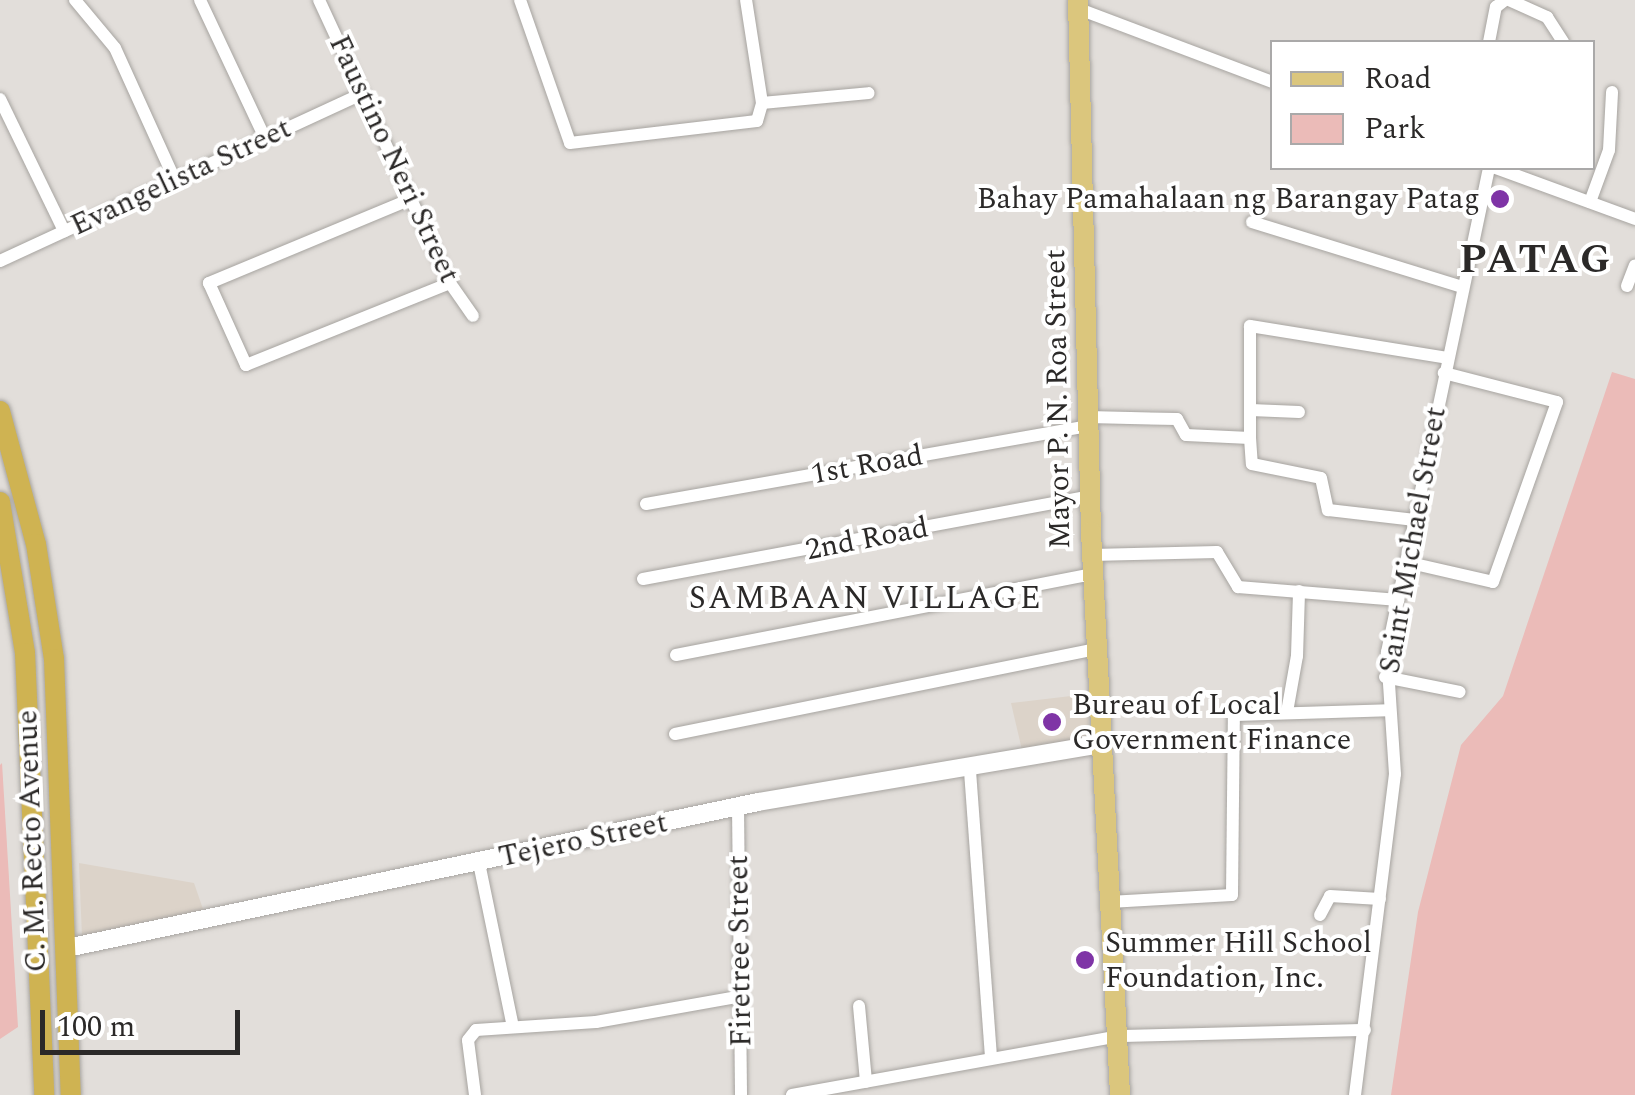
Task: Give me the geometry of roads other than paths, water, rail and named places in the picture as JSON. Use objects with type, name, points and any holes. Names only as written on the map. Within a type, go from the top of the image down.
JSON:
[{"type":"highway","name":"C. M. Recto Avenue","points":[[0,411],[46,596],[59,742],[71,1095]]},
{"type":"highway","name":"C. M. Recto Avenue","points":[[0,502],[25,653],[44,1095]]},
{"type":"highway","points":[[30,742],[59,742]]},
{"type":"highway","points":[[31,777],[60,776]]},
{"type":"main road","name":"Mayor P. N. Roa Street","points":[[1078,5],[1092,564],[1120,1095]]},
{"type":"main road","name":"Tejero Street","points":[[67,948],[738,806],[970,771],[1102,744]]},
{"type":"street","points":[[74,0],[122,61],[175,180]]},
{"type":"street","points":[[200,0],[265,138]]},
{"type":"street","name":"Faustino Neri Street","points":[[319,0],[450,283],[472,316]]},
{"type":"street","points":[[520,0],[570,143],[754,123],[762,103],[746,0]]},
{"type":"street","points":[[1489,40],[1496,7],[1507,0],[1546,17],[1562,40]]},
{"type":"street","points":[[1078,5],[1270,81]]},
{"type":"street","name":"Evangelista Street","points":[[0,261],[363,92]]},
{"type":"street","points":[[1590,202],[1609,150],[1612,92]]},
{"type":"street","points":[[762,103],[869,93]]},
{"type":"street","points":[[0,99],[64,231]]},
{"type":"street","name":"Saint Michael Street","points":[[1355,1095],[1395,774],[1385,677],[1447,358],[1491,170]]},
{"type":"street","points":[[1498,170],[1635,218]]},
{"type":"street","points":[[411,198],[210,283],[246,365],[450,283]]},
{"type":"street","points":[[1252,222],[1462,287]]},
{"type":"street","points":[[1627,286],[1635,265]]},
{"type":"street","points":[[1415,520],[1328,510],[1321,478],[1252,464],[1250,326],[1447,358]]},
{"type":"street","points":[[1406,562],[1493,582],[1557,402],[1444,373]]},
{"type":"street","points":[[1250,410],[1299,412]]},
{"type":"street","name":"1st Road","points":[[646,504],[1088,421],[1178,419],[1186,435],[1250,438]]},
{"type":"street","name":"2nd Road","points":[[643,579],[1090,496]]},
{"type":"street","points":[[676,655],[1092,564],[1217,552],[1232,584],[1398,600]]},
{"type":"street","points":[[1286,712],[1297,656],[1298,591]]},
{"type":"street","points":[[676,734],[1096,650]]},
{"type":"street","points":[[1385,677],[1460,692]]},
{"type":"street","points":[[1109,902],[1232,895],[1231,720],[1237,714],[1390,710]]},
{"type":"street","points":[[970,771],[991,1056]]},
{"type":"street","name":"Firetree Street","points":[[738,806],[741,1095]]},
{"type":"street","points":[[479,863],[512,1027]]},
{"type":"street","points":[[1320,915],[1330,896],[1380,899]]},
{"type":"street","points":[[475,1095],[469,1035],[512,1027],[596,1022],[742,996]]},
{"type":"street","points":[[859,1006],[866,1082]]},
{"type":"street","points":[[792,1095],[991,1056],[1119,1036],[1366,1030]]},
{"type":"place","name":"Bahay Pamahalaan ng Barangay Patag","points":[[1500,199]]},
{"type":"place","name":"Bureau of Local Government Finance","points":[[1052,722]]},
{"type":"place","name":"Summer Hill School Foundation, Inc.","points":[[1085,960]]},
{"type":"district","name":"PATAG","points":[[1536,261]]},
{"type":"district","name":"SAMBAAN VILLAGE","points":[[866,599]]}]
